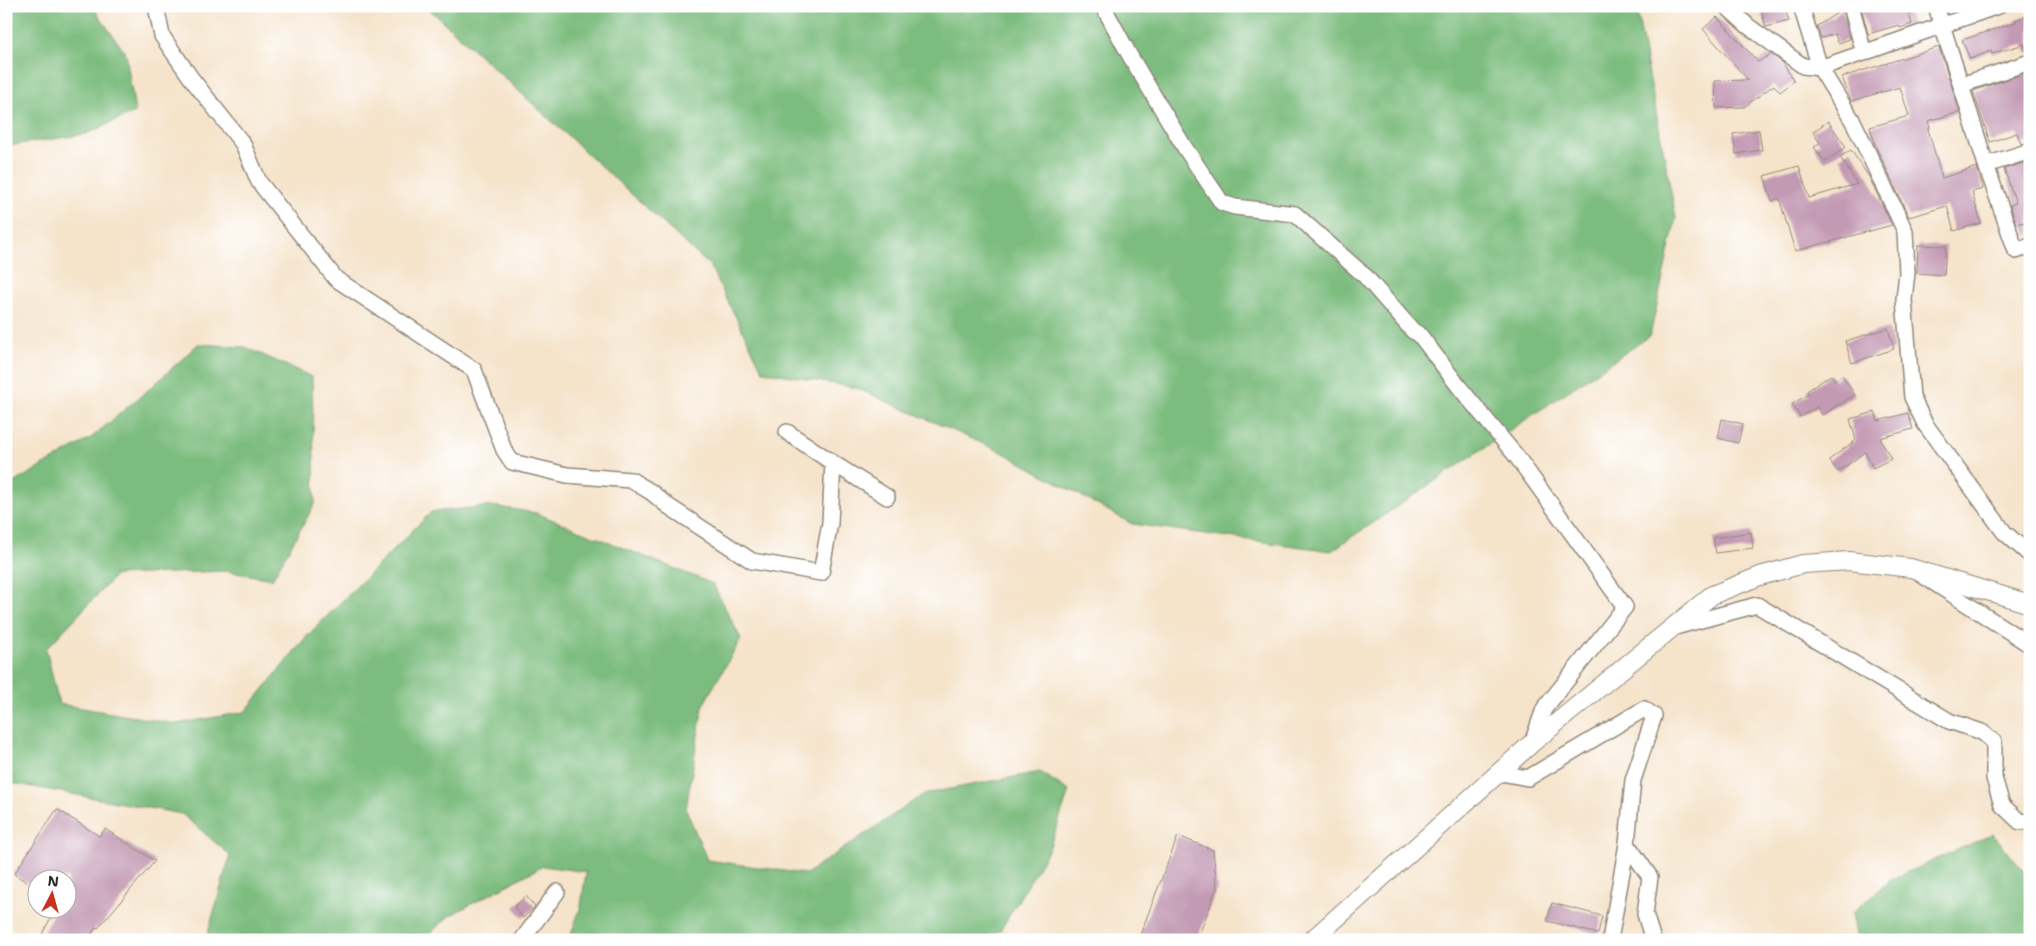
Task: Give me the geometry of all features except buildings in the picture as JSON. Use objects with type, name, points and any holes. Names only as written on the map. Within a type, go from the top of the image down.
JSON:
[{"type":"street","points":[[156,6],[162,36],[191,78],[243,144],[259,182],[336,279],[474,370],[504,450],[512,462],[567,474],[631,480],[752,561],[821,573],[830,523],[833,462]]},
{"type":"street","points":[[1103,6],[1130,56],[1185,148],[1222,203],[1235,207],[1295,214],[1365,276],[1413,331],[1419,334],[1460,388],[1517,457],[1625,607],[1544,709],[1532,743]]},
{"type":"street","points":[[1726,6],[1748,26],[1803,66],[1820,68],[1998,6]]},
{"type":"street","points":[[1801,6],[1820,68],[1854,122],[1905,231],[1907,273],[1904,299],[1912,397],[1925,424],[2004,532],[2030,555]]},
{"type":"street","points":[[1851,6],[1864,53]]},
{"type":"street","points":[[1936,6],[1986,166],[2016,251],[2030,246]]},
{"type":"street","points":[[1961,85],[2030,62]]},
{"type":"street","points":[[1986,166],[2030,151]]},
{"type":"street","points":[[787,432],[887,497]]},
{"type":"street","points":[[1312,940],[1501,773],[1532,743],[1712,595],[1760,576],[1803,564],[1849,561],[1911,568],[2030,604]]},
{"type":"street","points":[[1911,568],[2030,644]]},
{"type":"street","points":[[1670,628],[1757,604],[1949,721],[1982,732],[1994,742],[1994,778],[2002,805],[2020,822],[2030,821]]},
{"type":"street","points":[[1501,773],[1528,778],[1644,709],[1654,716],[1634,780],[1627,844],[1610,940]]},
{"type":"street","points":[[1627,844],[1650,877],[1645,914],[1653,940]]},
{"type":"street","points":[[522,940],[557,892]]},
{"type":"green space","points":[[6,6],[92,6],[126,54],[135,112],[86,134],[6,146]]},
{"type":"green space","points":[[426,6],[1636,6],[1676,218],[1650,336],[1331,551],[1132,524],[1002,452],[856,388],[763,371],[710,266]]},
{"type":"green space","points":[[198,344],[245,347],[312,377],[315,504],[272,579],[226,571],[116,575],[46,649],[59,704],[176,724],[245,712],[306,637],[431,512],[492,506],[536,513],[713,584],[741,639],[703,705],[686,809],[707,860],[806,874],[924,794],[1040,772],[1069,791],[1049,849],[1000,931],[975,940],[569,940],[581,906],[586,872],[543,866],[449,916],[423,940],[206,940],[230,855],[182,814],[6,782],[6,487],[91,438],[154,385]]},
{"type":"green space","points":[[1993,834],[2030,879],[2030,940],[1857,940],[1852,913],[1892,879]]}]
